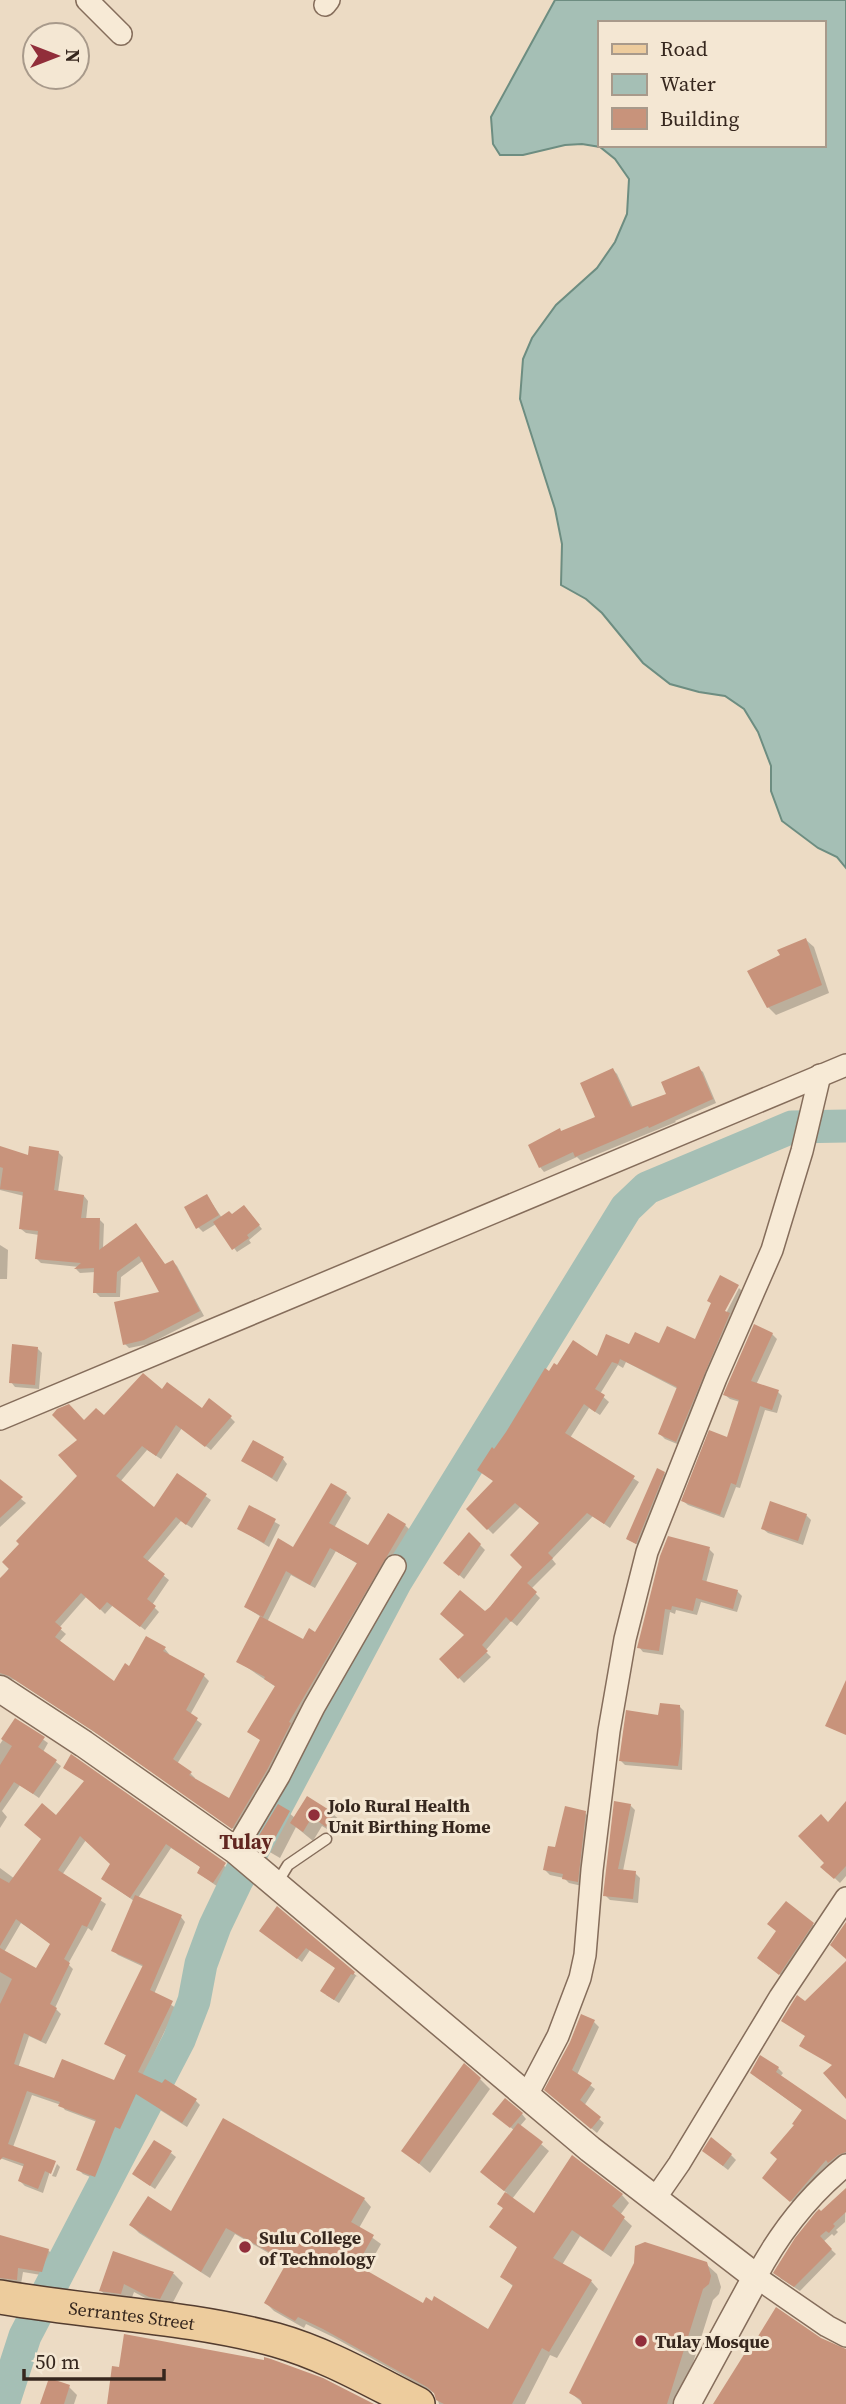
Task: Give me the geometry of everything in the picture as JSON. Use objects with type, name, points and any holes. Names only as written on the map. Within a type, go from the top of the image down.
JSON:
[{"type":"main road","name":"Serrantes Street","points":[[12,2299],[164,2320],[276,2340],[326,2358],[418,2404]]},
{"type":"street","points":[[87,0],[121,34]]},
{"type":"street","points":[[0,1419],[846,1065]]},
{"type":"street","points":[[527,2095],[558,2036],[580,1978],[585,1955],[609,1731],[625,1639],[647,1552],[716,1378],[761,1281],[783,1220],[820,1074]]},
{"type":"street","points":[[252,1864],[279,1776],[314,1707],[395,1566]]},
{"type":"street","points":[[0,1689],[85,1744],[252,1864],[654,2200],[756,2277],[846,2336]]},
{"type":"street","points":[[654,2200],[679,2164],[780,1997],[846,1898]]},
{"type":"street","points":[[687,2404],[756,2277],[790,2221],[829,2179],[846,2165]]},
{"type":"lane","points":[[252,1864],[288,1865],[326,1839]]},
{"type":"water","points":[[555,0],[846,0],[846,868],[837,857],[818,848],[782,821],[771,791],[771,766],[758,732],[744,709],[725,696],[670,684],[643,663],[602,613],[586,599],[561,585],[562,544],[555,509],[520,399],[523,359],[532,338],[556,305],[597,268],[615,242],[627,214],[629,179],[615,159],[600,147],[825,147],[825,21],[598,21],[598,147],[565,145],[523,155],[500,155],[493,144],[491,117]]},
{"type":"building","points":[[806,938],[822,985],[767,1008],[747,971],[780,955],[777,950]]},
{"type":"building","points":[[699,1066],[713,1099],[649,1128],[648,1126],[575,1157],[573,1152],[539,1168],[528,1145],[560,1128],[561,1131],[595,1117],[580,1083],[613,1068],[631,1107],[666,1094],[661,1082]]},
{"type":"building","points":[[0,1146],[28,1155],[29,1146],[59,1151],[54,1190],[84,1195],[81,1218],[100,1218],[99,1250],[136,1223],[165,1264],[173,1260],[200,1311],[144,1340],[123,1345],[114,1302],[159,1292],[139,1256],[117,1272],[116,1293],[93,1293],[94,1268],[74,1269],[81,1263],[35,1259],[38,1231],[19,1229],[23,1192],[0,1189],[3,1168],[0,1167]]},
{"type":"building","points":[[207,1194],[219,1215],[196,1229],[184,1207]]},
{"type":"building","points":[[244,1205],[260,1225],[247,1235],[249,1238],[232,1250],[213,1222],[229,1211],[232,1214]]},
{"type":"building","points":[[720,1275],[739,1285],[725,1311],[730,1313],[676,1442],[658,1434],[677,1387],[620,1359],[618,1364],[612,1362],[595,1389],[605,1395],[595,1412],[584,1404],[565,1433],[635,1476],[604,1524],[587,1513],[548,1553],[553,1558],[527,1583],[537,1592],[511,1622],[506,1617],[482,1645],[488,1651],[458,1679],[439,1659],[464,1635],[440,1614],[460,1590],[485,1611],[490,1607],[522,1567],[510,1555],[539,1523],[515,1503],[487,1530],[466,1509],[493,1481],[477,1470],[506,1432],[545,1368],[549,1371],[554,1363],[557,1365],[573,1340],[597,1356],[606,1334],[629,1344],[635,1332],[659,1343],[667,1326],[695,1339],[711,1303],[707,1301]]},
{"type":"building","points":[[754,1324],[773,1333],[751,1381],[779,1390],[772,1410],[760,1406],[736,1485],[731,1483],[720,1515],[681,1501],[709,1430],[727,1437],[739,1400],[723,1395]]},
{"type":"building","points":[[12,1344],[38,1347],[35,1385],[9,1383]]},
{"type":"building","points":[[143,1373],[162,1389],[167,1382],[202,1408],[209,1398],[232,1416],[205,1447],[176,1425],[156,1456],[142,1446],[116,1476],[154,1507],[177,1473],[207,1494],[186,1525],[176,1517],[143,1557],[165,1574],[147,1599],[156,1606],[140,1627],[107,1602],[100,1610],[81,1593],[55,1622],[62,1628],[55,1637],[114,1681],[125,1663],[129,1666],[146,1636],[166,1647],[163,1651],[205,1674],[186,1710],[198,1718],[173,1759],[192,1772],[189,1775],[229,1798],[260,1740],[247,1732],[275,1686],[264,1679],[265,1677],[236,1662],[260,1616],[303,1639],[309,1628],[315,1632],[357,1563],[330,1548],[310,1585],[286,1571],[263,1617],[244,1607],[278,1538],[293,1547],[331,1483],[347,1492],[329,1523],[368,1545],[388,1513],[406,1524],[289,1722],[291,1723],[267,1770],[232,1829],[93,1731],[9,1676],[0,1673],[0,1578],[9,1569],[2,1562],[19,1544],[16,1541],[77,1476],[58,1455],[77,1440],[52,1415],[57,1409],[69,1404],[84,1420],[96,1408],[104,1415]]},
{"type":"building","points":[[253,1440],[284,1457],[272,1478],[241,1461]]},
{"type":"building","points":[[657,1468],[665,1472],[636,1544],[626,1539]]},
{"type":"building","points":[[0,1479],[23,1497],[0,1518]]},
{"type":"building","points":[[770,1501],[807,1514],[798,1541],[761,1529]]},
{"type":"building","points":[[249,1505],[276,1519],[264,1543],[237,1529]]},
{"type":"building","points":[[469,1532],[481,1544],[459,1576],[443,1563]]},
{"type":"building","points":[[668,1536],[710,1547],[702,1580],[738,1590],[733,1609],[696,1598],[693,1611],[672,1606],[671,1610],[665,1609],[659,1651],[637,1648],[660,1556]]},
{"type":"building","points":[[846,1680],[846,1735],[825,1726]]},
{"type":"building","points":[[660,1703],[680,1705],[681,1746],[678,1766],[619,1761],[626,1710],[658,1715]]},
{"type":"building","points":[[15,1718],[45,1737],[38,1747],[57,1760],[33,1794],[14,1782],[0,1803],[0,1765],[12,1746],[1,1739]]},
{"type":"building","points":[[71,1754],[226,1863],[213,1883],[197,1873],[200,1867],[166,1844],[130,1898],[101,1879],[110,1864],[80,1836],[58,1870],[102,1898],[87,1927],[82,1925],[64,1959],[70,1963],[50,2004],[57,2008],[41,2041],[24,2033],[14,2064],[54,2078],[62,2059],[114,2080],[126,2055],[104,2044],[143,1965],[111,1951],[135,1895],[182,1915],[150,1990],[173,2001],[138,2072],[162,2083],[165,2079],[197,2099],[182,2123],[136,2094],[120,2129],[115,2127],[95,2177],[76,2170],[96,2120],[58,2106],[60,2102],[27,2091],[8,2144],[56,2161],[51,2174],[45,2171],[38,2189],[18,2181],[24,2164],[3,2157],[0,2160],[0,2004],[12,1979],[0,1972],[0,1948],[36,1968],[50,1944],[16,1919],[0,1946],[0,1878],[9,1883],[41,1839],[24,1825],[42,1803],[56,1815],[84,1781],[63,1768]]},
{"type":"building","name":"Jolo Rural Health Unit Birthing Home","points":[[307,1796],[334,1813],[326,1827],[312,1817],[303,1832],[290,1823]]},
{"type":"building","points":[[614,1801],[631,1804],[618,1869],[636,1871],[633,1899],[603,1896]]},
{"type":"building","points":[[846,1801],[846,1866],[834,1879],[820,1867],[824,1863],[798,1836],[821,1814],[828,1822]]},
{"type":"building","points":[[278,1804],[290,1811],[269,1849],[255,1842]]},
{"type":"building","points":[[565,1806],[586,1811],[578,1882],[562,1879],[563,1874],[543,1870],[548,1846],[555,1847]]},
{"type":"building","points":[[786,1901],[814,1923],[779,1975],[757,1958],[776,1931],[767,1924]]},
{"type":"building","points":[[277,1906],[355,1972],[334,2000],[320,1991],[335,1968],[306,1948],[297,1959],[259,1931]]},
{"type":"building","points":[[846,1922],[846,1959],[830,1945]]},
{"type":"building","points":[[846,1961],[846,2099],[823,2073],[832,2065],[799,2046],[805,2036],[781,2021],[797,1995],[805,2001]]},
{"type":"building","points":[[581,2014],[595,2020],[572,2070],[592,2083],[580,2100],[601,2117],[591,2129],[544,2090],[570,2042]]},
{"type":"building","points":[[760,2055],[779,2067],[776,2072],[846,2120],[846,2152],[828,2163],[826,2160],[790,2202],[762,2178],[777,2159],[770,2153],[794,2125],[792,2124],[802,2110],[750,2073]]},
{"type":"building","points":[[464,2063],[481,2078],[419,2164],[401,2151]]},
{"type":"building","points":[[505,2098],[523,2113],[510,2128],[492,2114]]},
{"type":"building","points":[[223,2118],[365,2198],[351,2222],[374,2235],[357,2265],[423,2303],[426,2297],[432,2301],[434,2296],[488,2329],[513,2285],[500,2277],[517,2247],[489,2227],[503,2208],[497,2204],[505,2192],[534,2213],[572,2155],[623,2194],[612,2206],[625,2217],[603,2251],[572,2230],[553,2258],[592,2280],[549,2352],[542,2348],[512,2404],[444,2404],[436,2400],[434,2393],[427,2387],[323,2329],[298,2317],[295,2321],[264,2303],[287,2262],[226,2228],[201,2272],[129,2225],[148,2196],[171,2211]]},
{"type":"building","points":[[518,2123],[543,2142],[504,2191],[480,2172]]},
{"type":"building","points":[[711,2137],[732,2154],[723,2166],[702,2151]]},
{"type":"building","points":[[154,2140],[172,2151],[150,2186],[132,2174]]},
{"type":"building","points":[[846,2188],[846,2212],[833,2224],[835,2226],[829,2233],[826,2231],[820,2236],[832,2249],[794,2287],[773,2273],[795,2238],[816,2212],[819,2209],[821,2211]]},
{"type":"building","points":[[0,2235],[49,2249],[42,2272],[18,2268],[17,2280],[0,2278]]},
{"type":"building","name":"Tulay Mosque","points":[[645,2242],[707,2262],[711,2276],[709,2284],[703,2289],[667,2404],[582,2404],[580,2399],[569,2393],[634,2263],[635,2246]]},
{"type":"building","points":[[113,2251],[174,2272],[160,2299],[149,2297],[124,2284],[121,2294],[99,2291]]},
{"type":"building","points":[[776,2307],[821,2338],[846,2349],[846,2404],[713,2404]]},
{"type":"building","points":[[124,2334],[264,2360],[264,2357],[323,2378],[374,2404],[107,2404],[112,2366],[119,2367]]},
{"type":"building","points":[[49,2378],[70,2385],[64,2404],[40,2404]]},
{"type":"waterway","points":[[3,2404],[25,2336],[179,2040],[194,2001],[201,1964],[215,1926],[237,1880],[396,1581],[626,1208],[647,1188],[792,1127],[846,1126]]},
{"type":"place","name":"Jolo Rural Health Unit Birthing Home","points":[[314,1815]]},
{"type":"place","name":"Sulu College of Technology","points":[[245,2247]]},
{"type":"place","name":"Tulay Mosque","points":[[641,2341]]},
{"type":"district","name":"Tulay","points":[[246,1841]]}]
